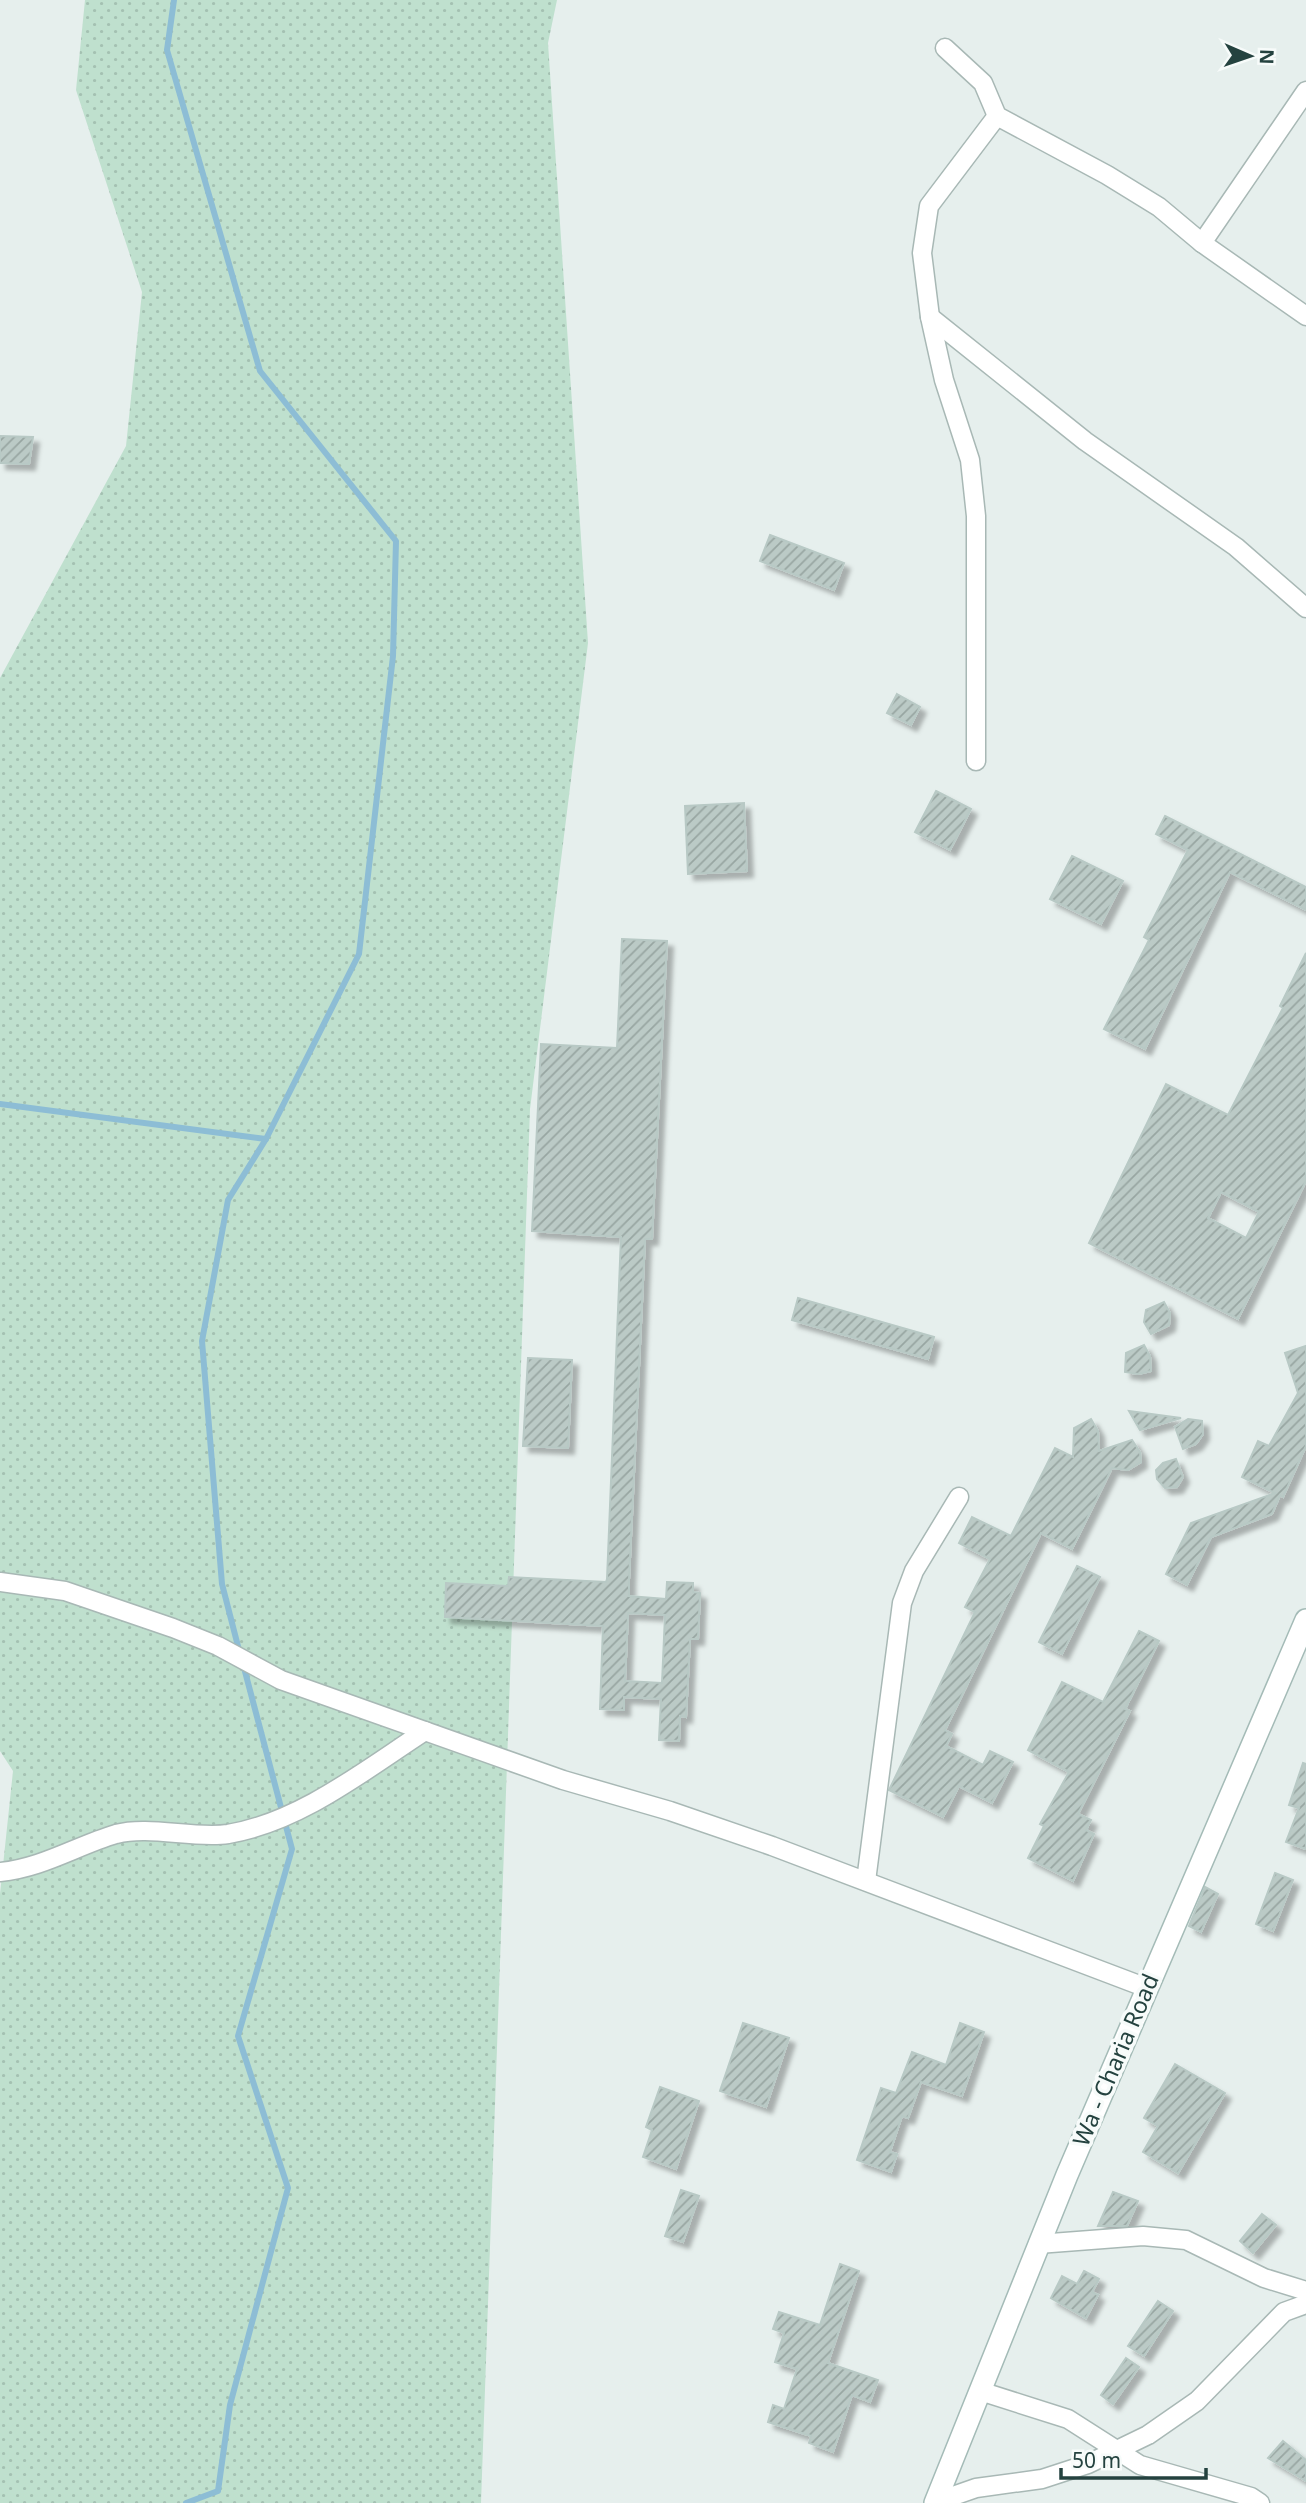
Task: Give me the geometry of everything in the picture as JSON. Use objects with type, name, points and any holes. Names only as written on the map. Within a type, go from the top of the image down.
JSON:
[{"type":"street","points":[[945,48],[983,83],[997,116],[1159,207],[1202,243],[1306,316]]},
{"type":"street","points":[[1202,243],[1306,91]]},
{"type":"street","points":[[975,761],[976,516],[970,460],[944,380],[930,317],[922,253],[929,206],[997,116]]},
{"type":"street","points":[[930,317],[1085,441],[1236,547],[1306,608]]},
{"type":"street","points":[[866,1881],[902,1603],[914,1571],[958,1497]]},
{"type":"street","points":[[0,1582],[65,1591],[173,1628],[218,1646],[281,1680],[563,1780],[708,1824],[1147,1988]]},
{"type":"street","name":"Wa - Charia Road","points":[[935,2503],[1038,2245],[1306,1620]]},
{"type":"street","points":[[0,1872],[26,1870],[118,1834],[227,1834],[276,1819],[328,1794],[425,1731]]},
{"type":"street","points":[[1038,2245],[1143,2236],[1186,2240],[1198,2243],[1264,2277],[1306,2291]]},
{"type":"street","points":[[935,2503],[976,2488],[1042,2479],[1118,2451],[1148,2435],[1198,2400],[1284,2312],[1306,2304]]},
{"type":"street","points":[[980,2391],[1068,2419],[1140,2465],[1251,2497],[1260,2503]]},
{"type":"green space","points":[[85,0],[557,0],[548,43],[588,643],[530,1109],[481,2503],[0,2503],[0,1894],[13,1771],[0,1751],[0,678],[126,446],[142,292],[76,90]]},
{"type":"building","points":[[0,436],[33,437],[29,464],[0,463]]},
{"type":"building","points":[[770,535],[844,563],[834,590],[760,561]]},
{"type":"building","points":[[897,694],[920,707],[911,725],[887,713]]},
{"type":"building","points":[[936,791],[971,809],[950,850],[915,832]]},
{"type":"building","points":[[744,803],[747,871],[688,874],[685,806]]},
{"type":"building","points":[[1165,816],[1306,887],[1306,910],[1230,872],[1145,1049],[1104,1029],[1149,940],[1144,937],[1188,850],[1156,834]]},
{"type":"building","points":[[1072,856],[1123,881],[1101,924],[1050,899]]},
{"type":"building","points":[[622,939],[667,941],[652,1239],[645,1239],[629,1596],[666,1599],[667,1582],[693,1583],[693,1592],[700,1593],[698,1639],[690,1639],[686,1717],[680,1716],[679,1741],[659,1740],[661,1699],[624,1697],[624,1710],[600,1709],[603,1626],[445,1617],[446,1583],[508,1586],[509,1577],[606,1582],[607,1579],[621,1237],[532,1231],[541,1044],[617,1048]],"holes":[[[628,1613],[665,1615],[662,1683],[625,1681]]]},
{"type":"building","points":[[1306,953],[1306,1181],[1238,1319],[1089,1243],[1166,1084],[1228,1115],[1283,1008],[1280,1006]],"holes":[[[1221,1192],[1259,1212],[1246,1238],[1208,1218]]]},
{"type":"building","points":[[798,1298],[934,1337],[928,1359],[792,1320]]},
{"type":"building","points":[[1164,1302],[1170,1313],[1169,1325],[1151,1334],[1144,1322],[1146,1310]]},
{"type":"building","points":[[1144,1345],[1150,1356],[1151,1371],[1138,1374],[1125,1372],[1126,1353]]},
{"type":"building","points":[[1306,1346],[1306,1446],[1283,1497],[1280,1495],[1272,1514],[1211,1537],[1187,1585],[1166,1574],[1191,1523],[1275,1493],[1242,1477],[1258,1441],[1269,1446],[1298,1393],[1285,1353]]},
{"type":"building","points":[[528,1358],[572,1360],[568,1448],[523,1446]]},
{"type":"building","points":[[1129,1411],[1181,1418],[1140,1430]]},
{"type":"building","points":[[1091,1419],[1098,1431],[1099,1451],[1132,1440],[1140,1452],[1141,1462],[1128,1470],[1112,1468],[1072,1549],[1041,1533],[945,1730],[952,1734],[946,1746],[983,1765],[990,1751],[1013,1762],[992,1803],[959,1786],[943,1817],[889,1790],[975,1612],[965,1607],[990,1559],[959,1543],[972,1517],[1011,1536],[1055,1448],[1073,1457],[1074,1428]]},
{"type":"building","points":[[1188,1419],[1202,1421],[1203,1434],[1196,1444],[1183,1449],[1175,1427]]},
{"type":"building","points":[[1176,1459],[1183,1477],[1177,1487],[1165,1488],[1157,1479],[1156,1470],[1163,1463]]},
{"type":"building","points":[[1077,1566],[1100,1577],[1062,1654],[1039,1642]]},
{"type":"building","points":[[1139,1631],[1159,1641],[1125,1709],[1130,1711],[1078,1814],[1091,1820],[1086,1830],[1094,1834],[1073,1881],[1028,1858],[1044,1826],[1040,1824],[1069,1772],[1028,1750],[1062,1682],[1103,1702]]},
{"type":"building","points":[[1303,1763],[1306,1764],[1306,1849],[1286,1842],[1299,1808],[1289,1805]]},
{"type":"building","points":[[1275,1873],[1293,1880],[1273,1931],[1256,1924]]},
{"type":"building","points":[[1205,1887],[1218,1894],[1201,1932],[1189,1926]]},
{"type":"building","points":[[743,2023],[789,2038],[766,2107],[720,2091]]},
{"type":"building","points":[[960,2023],[984,2032],[962,2096],[921,2082],[908,2118],[902,2116],[890,2152],[897,2154],[891,2172],[857,2160],[881,2088],[896,2093],[912,2052],[946,2065]]},
{"type":"building","points":[[1175,2064],[1225,2093],[1178,2173],[1143,2152],[1158,2126],[1144,2118]]},
{"type":"building","points":[[660,2087],[699,2101],[676,2169],[643,2157],[652,2130],[646,2127]]},
{"type":"building","points":[[681,2190],[699,2196],[683,2242],[665,2236]]},
{"type":"building","points":[[1113,2192],[1138,2201],[1127,2226],[1098,2226]]},
{"type":"building","points":[[1262,2214],[1276,2225],[1253,2253],[1240,2241]]},
{"type":"building","points":[[840,2264],[859,2271],[828,2363],[878,2380],[870,2402],[852,2395],[833,2452],[809,2443],[811,2436],[768,2422],[773,2405],[784,2409],[797,2369],[775,2362],[784,2333],[773,2329],[779,2312],[820,2325]]},
{"type":"building","points":[[1084,2271],[1099,2279],[1092,2292],[1098,2295],[1086,2318],[1051,2298],[1062,2276],[1077,2284]]},
{"type":"building","points":[[1158,2301],[1173,2311],[1144,2356],[1128,2346]]},
{"type":"building","points":[[1126,2358],[1139,2367],[1113,2404],[1101,2395]]},
{"type":"building","points":[[1283,2441],[1306,2460],[1306,2481],[1268,2458]]},
{"type":"waterway","points":[[174,0],[167,50],[260,371],[396,541],[393,656],[359,954],[266,1139],[228,1200],[202,1341],[222,1584],[240,1654]]},
{"type":"waterway","points":[[0,1104],[266,1139]]},
{"type":"waterway","points":[[186,2503],[218,2491],[230,2405],[288,2188],[238,2036],[292,1849],[243,1664]]}]
